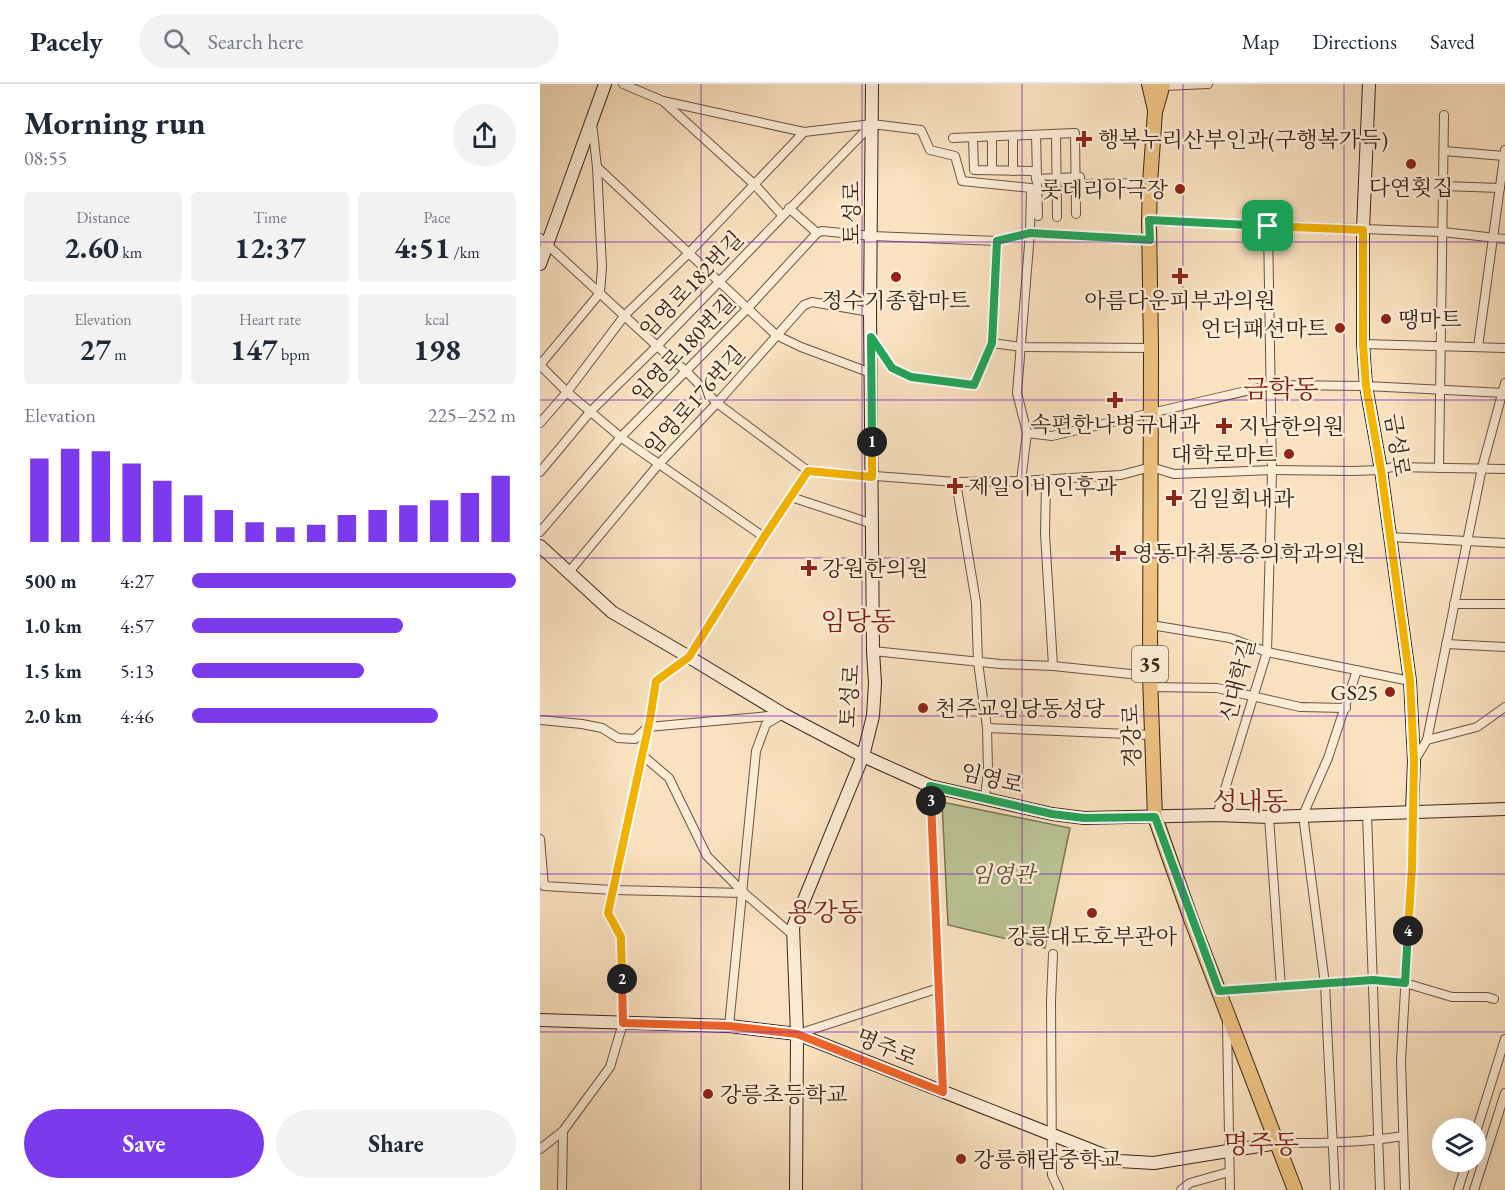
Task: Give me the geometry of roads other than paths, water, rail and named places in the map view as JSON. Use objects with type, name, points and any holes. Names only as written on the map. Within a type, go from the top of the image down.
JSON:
[{"type":"main road","name":"경강로","points":[[1158,85],[1149,220],[1150,681],[1155,817],[1295,1190]]},
{"type":"street","points":[[540,264],[544,241],[605,84]]},
{"type":"street","points":[[622,84],[663,101],[804,132],[872,124],[921,130],[930,150],[955,156],[962,181],[1031,188],[1030,233],[1017,393],[1027,433],[1021,482]]},
{"type":"street","name":"토성로","points":[[796,1190],[797,1034],[793,927],[863,756],[873,716],[875,683],[870,312],[872,84]]},
{"type":"street","points":[[1158,85],[1208,84]]},
{"type":"street","name":"금성로","points":[[1369,84],[1363,230],[1363,344],[1366,386],[1381,470],[1410,681],[1414,761],[1412,811]]},
{"type":"street","points":[[663,101],[755,184],[782,215]]},
{"type":"street","points":[[1439,468],[1444,115]]},
{"type":"street","points":[[592,119],[602,267],[600,293],[540,365],[567,392],[621,437],[764,537]]},
{"type":"street","name":"임영로182번길","points":[[540,472],[590,412],[872,124]]},
{"type":"street","points":[[540,423],[567,392],[625,315],[689,253],[804,132]]},
{"type":"street","points":[[953,138],[1074,132],[1076,214]]},
{"type":"street","points":[[1056,134],[1057,217]]},
{"type":"street","points":[[1036,135],[1038,216]]},
{"type":"street","points":[[1013,136],[1013,171]]},
{"type":"street","points":[[992,137],[992,171]]},
{"type":"street","points":[[973,138],[974,170],[1035,171],[1037,179]]},
{"type":"street","points":[[1444,152],[1505,153],[1478,347]]},
{"type":"street","points":[[597,167],[776,335],[871,374]]},
{"type":"street","points":[[1037,179],[1080,177],[1080,184],[1150,183]]},
{"type":"street","points":[[1443,186],[1500,188]]},
{"type":"street","points":[[789,208],[817,233],[822,231],[872,236],[997,241],[1030,233],[1150,240]]},
{"type":"street","points":[[1149,220],[1363,230],[1443,231],[1505,239]]},
{"type":"street","name":"신대학길","points":[[1217,815],[1267,652],[1272,470],[1268,226]]},
{"type":"street","name":"임영로180번길","points":[[540,532],[621,437],[687,372],[817,233]]},
{"type":"street","points":[[544,241],[687,372],[717,403],[808,471],[956,482],[1021,482],[1121,475],[1151,467],[1174,474],[1272,470],[1381,470],[1392,467],[1505,469]]},
{"type":"street","points":[[871,337],[892,368],[911,377],[974,385],[992,343],[997,241]]},
{"type":"street","name":"임영로176번길","points":[[569,572],[658,465],[804,305],[812,302],[870,312]]},
{"type":"street","points":[[992,343],[1022,347],[1151,348]]},
{"type":"street","points":[[1363,344],[1505,348]]},
{"type":"street","points":[[1414,761],[1427,740],[1482,468],[1504,393],[1505,382]]},
{"type":"street","points":[[1027,433],[1052,436],[1272,386],[1366,386],[1504,393]]},
{"type":"street","points":[[540,1149],[563,1131],[609,1066],[623,1023],[621,937],[608,913],[656,681],[689,657],[808,471]]},
{"type":"street","points":[[1046,481],[1045,534],[1053,666]]},
{"type":"street","points":[[956,482],[976,602],[978,662],[987,728],[988,769],[985,798]]},
{"type":"street","points":[[791,496],[873,524]]},
{"type":"street","points":[[1390,537],[1505,543]]},
{"type":"street","name":"임영로","points":[[540,546],[612,612],[783,714],[863,756],[930,786],[1052,814],[1084,818],[1217,815],[1269,817],[1303,814],[1505,809]]},
{"type":"street","points":[[1454,604],[1505,604]]},
{"type":"street","points":[[1151,625],[1230,638],[1267,652],[1410,681]]},
{"type":"street","points":[[1446,644],[1505,647]]},
{"type":"street","points":[[873,651],[978,662],[1053,666],[1150,681],[1217,688],[1300,707],[1346,708]]},
{"type":"street","points":[[1335,1190],[1325,984],[1303,814],[1328,759],[1357,670]]},
{"type":"street","points":[[1427,740],[1477,727],[1505,707]]},
{"type":"street","points":[[540,720],[602,728],[618,738],[635,739],[648,727],[783,714]]},
{"type":"street","points":[[729,1026],[744,893],[756,751],[766,724],[783,714]]},
{"type":"street","points":[[987,728],[1152,735]]},
{"type":"street","points":[[642,755],[669,778],[707,856],[744,893],[793,935]]},
{"type":"street","points":[[930,786],[943,1092]]},
{"type":"street","points":[[1405,1190],[1401,1060],[1412,867],[1412,811]]},
{"type":"street","points":[[1367,813],[1380,1190]]},
{"type":"street","points":[[1269,817],[1281,987]]},
{"type":"street","points":[[540,839],[544,886],[744,893]]},
{"type":"street","points":[[1053,954],[1052,1175],[1059,1190]]},
{"type":"street","points":[[1219,991],[1373,980],[1405,983],[1452,997],[1494,999]]},
{"type":"street","points":[[797,1034],[939,988]]},
{"type":"street","points":[[1227,1013],[1230,1190]]},
{"type":"street","name":"명주로","points":[[540,1020],[729,1026],[797,1034],[1119,1161],[1154,1163],[1277,1143]]},
{"type":"street","points":[[1480,1118],[1505,1039]]},
{"type":"street","points":[[1474,1190],[1505,1093]]},
{"type":"street","points":[[562,1190],[563,1131]]},
{"type":"street","points":[[1277,1143],[1333,1143],[1404,1136]]},
{"type":"street","points":[[1181,1190],[1190,1183],[1229,1172]]},
{"type":"street","points":[[1458,1190],[1464,1172]]},
{"type":"place","name":"행복누리산부인과(구행복가득)","points":[[1084,139]]},
{"type":"place","name":"다연횟집","points":[[1411,164]]},
{"type":"place","name":"롯데리아극장","points":[[1180,189]]},
{"type":"place","name":"아름다운피부과의원","points":[[1180,276]]},
{"type":"place","name":"정수기종합마트","points":[[896,277]]},
{"type":"place","name":"땡마트","points":[[1386,319]]},
{"type":"place","name":"언더패션마트","points":[[1340,328]]},
{"type":"place","name":"속편한나병규내과","points":[[1115,400]]},
{"type":"place","name":"지남한의원","points":[[1224,426]]},
{"type":"place","name":"대학로마트","points":[[1289,454]]},
{"type":"place","name":"제일이비인후과","points":[[955,486]]},
{"type":"place","name":"김일회내과","points":[[1174,498]]},
{"type":"place","name":"영동마취통증의학과의원","points":[[1118,553]]},
{"type":"place","name":"강원한의원","points":[[809,568]]},
{"type":"place","name":"GS25","points":[[1390,692]]},
{"type":"place","name":"천주교임당동성당","points":[[923,708]]},
{"type":"place","name":"강릉대도호부관아","points":[[1092,913]]},
{"type":"place","name":"강릉초등학교","points":[[708,1094]]},
{"type":"place","name":"강릉해람중학교","points":[[961,1159]]},
{"type":"district","name":"금학동","points":[[1281,389]]},
{"type":"district","name":"임당동","points":[[858,621]]},
{"type":"district","name":"성내동","points":[[1250,801]]},
{"type":"district","name":"용강동","points":[[825,912]]},
{"type":"district","name":"명주동","points":[[1261,1144]]},
{"type":"park label","name":"임영관","points":[[1003,874]]}]
